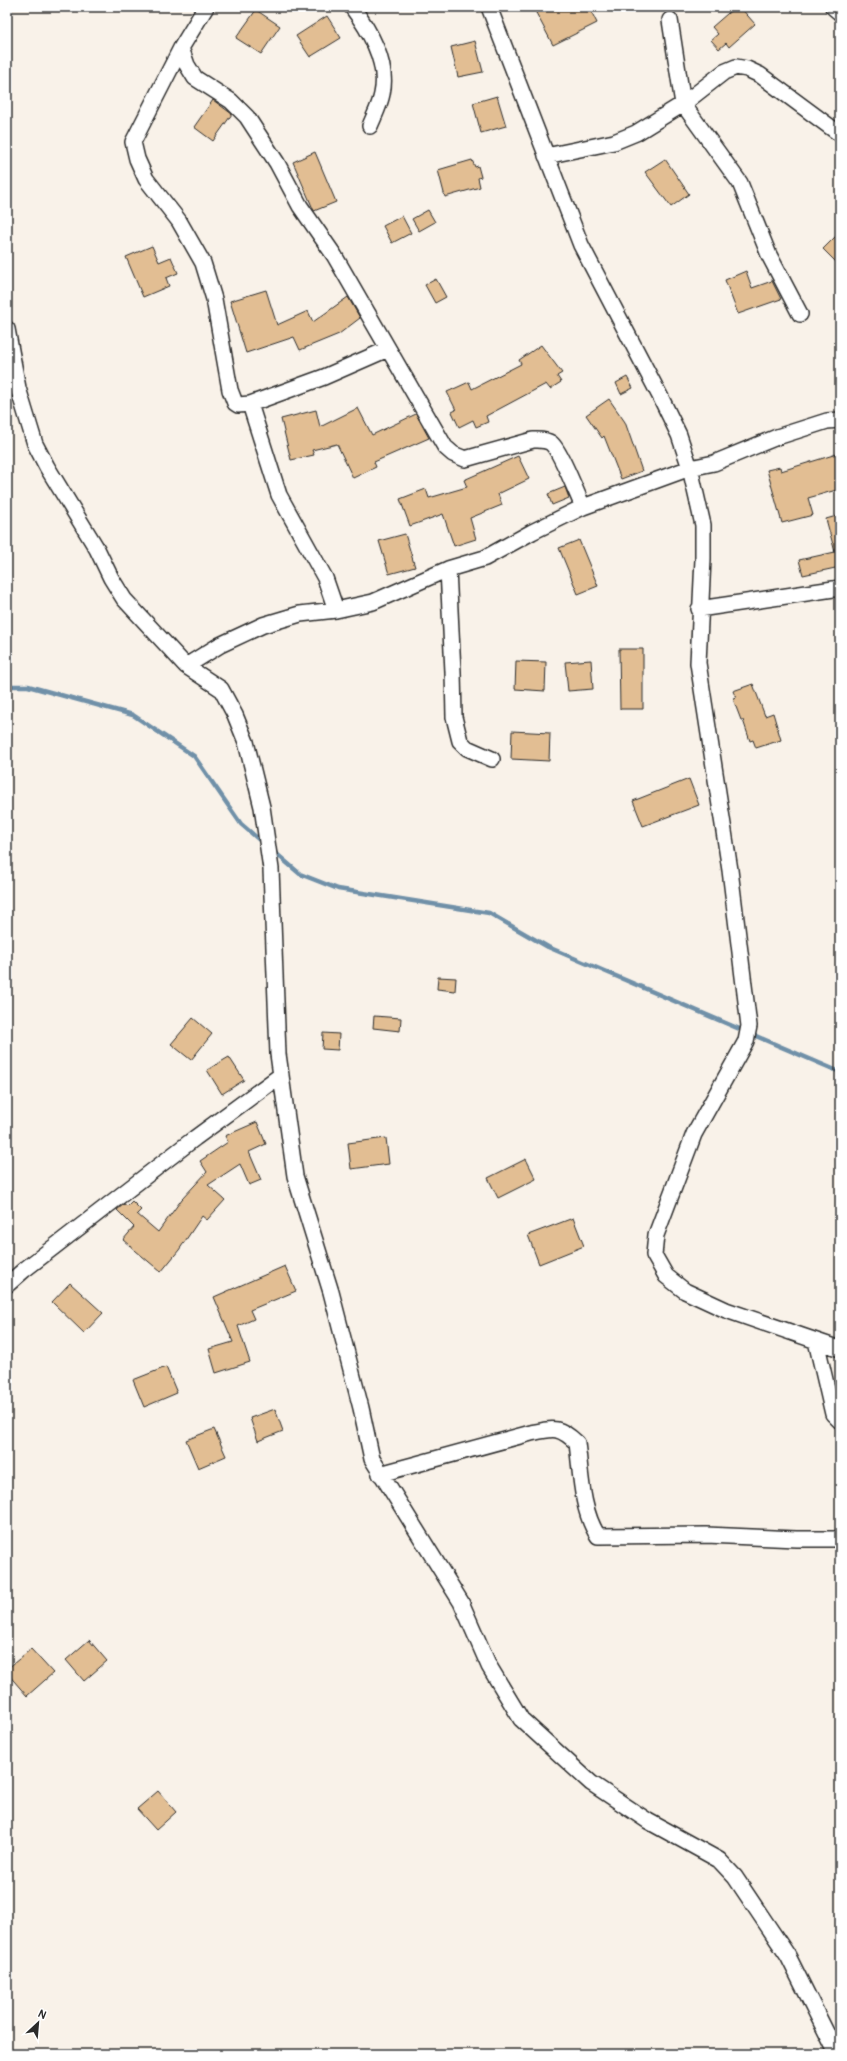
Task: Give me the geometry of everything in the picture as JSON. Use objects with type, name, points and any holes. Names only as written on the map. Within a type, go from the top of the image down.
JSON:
[{"type":"street","points":[[206,7],[181,48],[133,142],[137,158],[146,179],[180,221],[203,263],[214,299],[230,390],[235,403],[238,405],[250,404],[324,377],[388,348]]},
{"type":"street","points":[[352,7],[369,30],[383,67],[382,94],[370,126]]},
{"type":"street","points":[[489,7],[581,245],[661,398],[678,435],[690,468],[703,525],[703,559],[699,609],[698,663],[731,877],[749,1026],[746,1041],[694,1134],[656,1235],[654,1255],[666,1276],[685,1291],[726,1310],[840,1349]]},
{"type":"street","points":[[833,7],[840,13]]},
{"type":"street","points":[[670,20],[683,104],[740,184],[769,255],[800,314]]},
{"type":"street","points":[[181,48],[187,66],[195,78],[230,101],[247,117],[277,163],[300,206],[334,255],[444,447],[453,454],[465,459],[532,440],[542,440],[551,444],[557,452],[583,507]]},
{"type":"street","points":[[546,156],[614,142],[636,133],[683,104],[698,90],[724,72],[736,68],[747,69],[760,75],[839,134]]},
{"type":"street","points":[[7,329],[18,388],[35,444],[47,467],[97,549],[124,599],[186,666],[221,690],[235,715],[246,742],[262,807],[271,869],[278,1054],[295,1176],[331,1292],[361,1408],[372,1459],[461,1602],[489,1666],[521,1718],[591,1783],[648,1821],[719,1860],[735,1877],[788,1956],[837,2054]]},
{"type":"street","points":[[250,404],[279,495],[325,578],[336,610]]},
{"type":"street","points":[[186,666],[220,645],[263,625],[300,614],[336,610],[373,602],[448,569],[485,558],[544,525],[583,507],[690,468],[714,463],[777,437],[827,421],[840,420]]},
{"type":"street","points":[[448,569],[454,717],[460,741],[468,748],[492,759]]},
{"type":"street","points":[[699,609],[840,588]]},
{"type":"street","points":[[7,1285],[24,1270],[195,1138],[281,1075]]},
{"type":"street","points":[[816,1341],[833,1414],[840,1421]]},
{"type":"street","points":[[380,1474],[531,1432],[555,1428],[566,1432],[577,1443],[582,1486],[589,1519],[598,1536],[706,1535],[840,1539]]},
{"type":"building","points":[[533,7],[589,7],[597,23],[553,45]]},
{"type":"building","points":[[735,7],[740,7],[755,24],[729,47],[726,43],[719,49],[711,40],[718,34],[712,27]]},
{"type":"building","points":[[256,10],[280,26],[261,54],[236,38]]},
{"type":"building","points":[[327,16],[341,38],[310,57],[296,36]]},
{"type":"building","points":[[475,41],[483,72],[458,77],[451,47]]},
{"type":"building","points":[[497,96],[506,126],[481,133],[473,103]]},
{"type":"building","points":[[213,100],[232,114],[213,141],[194,127]]},
{"type":"building","points":[[315,152],[336,202],[314,211],[293,162]]},
{"type":"building","points":[[665,159],[689,194],[671,207],[645,172]]},
{"type":"building","points":[[472,160],[475,167],[478,166],[481,177],[478,178],[480,187],[445,197],[438,170]]},
{"type":"building","points":[[428,210],[435,222],[419,231],[412,219]]},
{"type":"building","points":[[402,216],[411,233],[392,243],[383,226]]},
{"type":"building","points":[[840,232],[840,266],[823,249]]},
{"type":"building","points":[[152,246],[159,262],[171,257],[178,273],[166,278],[169,286],[143,297],[126,257]]},
{"type":"building","points":[[746,271],[752,288],[772,281],[781,299],[738,314],[725,280]]},
{"type":"building","points":[[436,279],[446,297],[435,303],[425,285]]},
{"type":"building","points":[[266,290],[277,325],[308,311],[313,322],[348,297],[360,318],[339,334],[300,350],[294,337],[246,353],[230,301]]},
{"type":"building","points":[[541,345],[562,373],[557,376],[561,382],[550,389],[546,384],[486,416],[488,422],[476,427],[473,420],[459,427],[452,412],[456,410],[447,392],[469,382],[472,389],[521,364],[519,360]]},
{"type":"building","points":[[627,377],[633,388],[621,394],[616,383]]},
{"type":"building","points":[[609,399],[625,422],[642,471],[621,479],[604,436],[602,438],[586,415]]},
{"type":"building","points":[[358,408],[372,435],[416,414],[429,438],[374,462],[376,467],[353,478],[337,444],[312,450],[314,455],[291,460],[281,419],[316,410],[320,427]]},
{"type":"building","points":[[840,453],[840,489],[808,498],[813,515],[782,523],[767,470],[780,467],[781,471]]},
{"type":"building","points":[[518,456],[529,479],[498,494],[502,505],[470,518],[476,539],[454,546],[443,514],[410,526],[400,499],[426,489],[429,498],[467,487],[464,480]]},
{"type":"building","points":[[565,487],[569,498],[552,505],[548,494]]},
{"type":"building","points":[[840,515],[840,567],[803,575],[799,560],[835,552],[826,519]]},
{"type":"building","points":[[405,534],[415,567],[389,574],[379,541]]},
{"type":"building","points":[[579,540],[598,586],[578,594],[559,548]]},
{"type":"building","points":[[619,649],[643,649],[643,709],[620,709]]},
{"type":"building","points":[[591,660],[593,689],[568,691],[565,662]]},
{"type":"building","points":[[516,661],[546,662],[545,691],[515,689]]},
{"type":"building","points":[[753,684],[765,716],[773,713],[781,740],[756,748],[753,740],[750,741],[743,720],[741,720],[733,699],[736,698],[733,691]]},
{"type":"building","points":[[512,731],[550,733],[549,761],[511,759]]},
{"type":"building","points":[[689,779],[699,805],[643,826],[633,801]]},
{"type":"building","points":[[438,977],[456,978],[455,991],[437,989]]},
{"type":"building","points":[[374,1016],[401,1018],[400,1031],[373,1028]]},
{"type":"building","points":[[193,1018],[212,1034],[191,1060],[171,1044]]},
{"type":"building","points":[[323,1033],[339,1034],[338,1050],[322,1049]]},
{"type":"building","points":[[229,1057],[244,1080],[222,1094],[207,1070]]},
{"type":"building","points":[[257,1122],[266,1144],[249,1152],[261,1180],[249,1185],[240,1164],[208,1185],[225,1200],[207,1220],[202,1216],[179,1250],[161,1272],[123,1240],[134,1227],[117,1210],[124,1204],[127,1206],[132,1201],[141,1210],[137,1214],[158,1232],[182,1199],[207,1172],[200,1161],[228,1142],[225,1136]]},
{"type":"building","points":[[386,1138],[389,1164],[351,1169],[348,1143]]},
{"type":"building","points":[[526,1159],[536,1179],[498,1198],[488,1178]]},
{"type":"building","points":[[573,1218],[584,1246],[539,1264],[528,1235]]},
{"type":"building","points":[[285,1266],[296,1291],[250,1310],[254,1319],[238,1326],[250,1362],[216,1373],[209,1349],[233,1342],[214,1297]]},
{"type":"building","points":[[70,1283],[103,1313],[84,1333],[52,1302]]},
{"type":"building","points":[[166,1367],[177,1393],[144,1407],[133,1380]]},
{"type":"building","points":[[275,1409],[283,1431],[258,1441],[250,1418]]},
{"type":"building","points":[[214,1429],[226,1456],[198,1468],[186,1440]]},
{"type":"building","points":[[89,1640],[107,1661],[84,1681],[66,1660]]},
{"type":"building","points":[[31,1649],[53,1673],[27,1696],[7,1673],[7,1669]]},
{"type":"building","points":[[158,1791],[176,1812],[156,1830],[137,1809]]},
{"type":"waterway","points":[[7,686],[28,686],[133,715],[194,756],[241,824],[263,843]]},
{"type":"waterway","points":[[272,850],[300,874],[338,889],[489,913],[548,947],[840,1072]]}]
